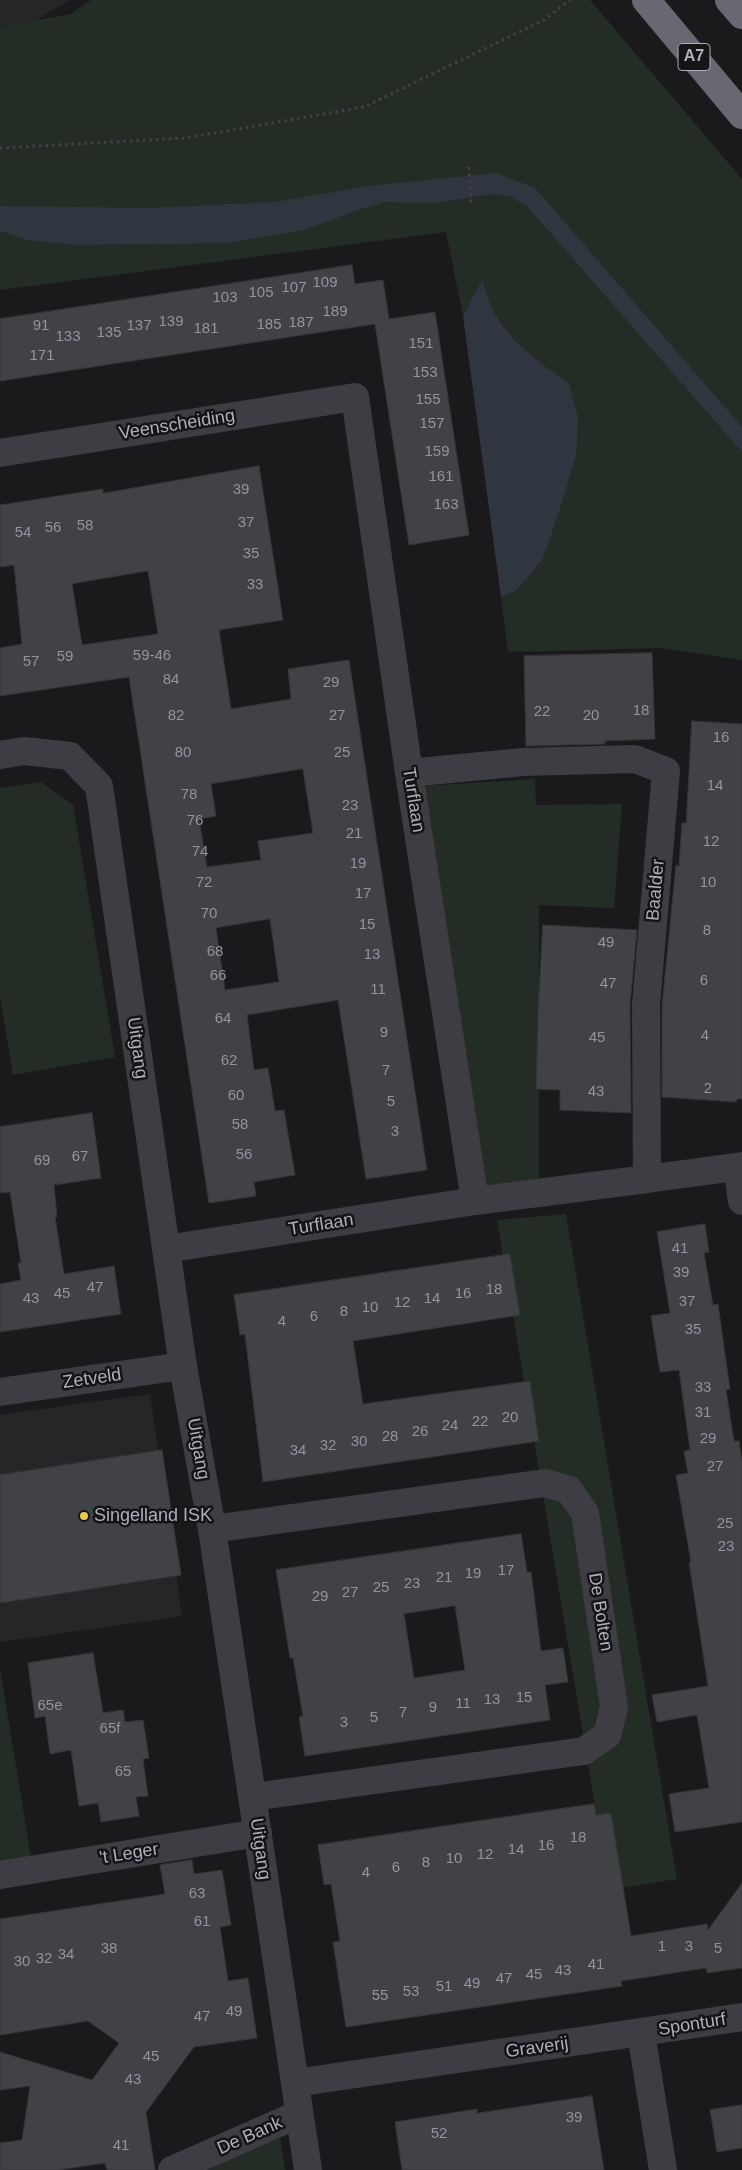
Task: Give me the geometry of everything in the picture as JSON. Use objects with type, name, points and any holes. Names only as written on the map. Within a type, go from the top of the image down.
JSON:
[{"type":"highway","name":"A7","points":[[646,0],[742,115]]},
{"type":"highway","points":[[729,0],[742,15]]},
{"type":"street","name":"Veenscheiding","points":[[0,453],[355,397]]},
{"type":"street","name":"Turflaan","points":[[355,397],[409,773],[475,1201]]},
{"type":"street","name":"Uitgang","points":[[0,755],[24,751],[70,756],[99,786],[183,1366],[212,1529],[308,2170]]},
{"type":"street","name":"Baalder","points":[[409,773],[523,762],[635,759],[666,771],[646,1005],[647,1179]]},
{"type":"street","points":[[647,1179],[739,1166],[742,1202]]},
{"type":"street","name":"Turflaan","points":[[166,1249],[475,1201],[647,1179]]},
{"type":"street","name":"Zetveld","points":[[0,1392],[183,1366]]},
{"type":"street","name":"De Bolten","points":[[212,1529],[545,1483],[569,1490],[585,1513],[590,1542],[614,1707],[607,1735],[584,1752],[253,1797]]},
{"type":"street","name":"'t Leger","points":[[0,1876],[258,1833]]},
{"type":"street","name":"Sponturf","points":[[641,2033],[742,2017]]},
{"type":"street","points":[[641,2033],[663,2170]]},
{"type":"street","name":"Graverij","points":[[295,2083],[641,2033]]},
{"type":"street","name":"De Bank","points":[[172,2170],[300,2114]]},
{"type":"path","points":[[0,148],[186,138],[364,106],[544,20],[570,0]]},
{"type":"path","points":[[469,167],[471,204]]},
{"type":"shaded area","points":[[0,0],[69,0],[0,43]]},
{"type":"shaded area","points":[[91,0],[590,0],[742,179],[742,660],[660,648],[508,652],[501,597],[517,590],[543,559],[575,456],[569,383],[526,351],[508,332],[491,307],[482,281],[463,316],[446,232],[0,290],[0,27],[71,14]]},
{"type":"shaded area","points":[[496,173],[535,188],[742,427],[742,452],[527,206],[509,196],[493,194],[435,203],[385,202],[304,230],[228,243],[75,245],[28,240],[0,231],[0,206],[151,208],[275,202],[370,186]]},
{"type":"shaded area","points":[[482,280],[491,307],[508,332],[526,351],[569,383],[578,418],[576,456],[543,559],[517,590],[501,597],[463,316]]},
{"type":"shaded area","points":[[535,779],[536,805],[622,804],[614,908],[539,905],[539,1183],[487,1192],[422,786]]},
{"type":"shaded area","points":[[41,782],[73,805],[115,1057],[13,1075],[0,997],[0,788]]},
{"type":"shaded area","points":[[566,1214],[677,1879],[609,1890],[497,1220]]},
{"type":"shaded area","name":"Singelland ISK","points":[[150,1394],[182,1616],[0,1642],[0,1415]]},
{"type":"shaded area","points":[[0,1669],[31,1858],[0,1863]]},
{"type":"shaded area","points":[[280,2137],[285,2170],[207,2170]]},
{"type":"building","points":[[352,265],[355,284],[383,280],[389,319],[435,312],[469,535],[409,545],[375,324],[0,381],[0,319]]},
{"type":"building","points":[[259,466],[283,620],[219,630],[231,709],[291,699],[288,669],[349,660],[427,1170],[366,1179],[338,1000],[247,1015],[254,1070],[268,1068],[275,1111],[284,1110],[295,1175],[254,1182],[256,1196],[209,1203],[129,677],[0,696],[0,648],[22,644],[14,565],[0,567],[0,505],[103,489],[103,493]],"holes":[[[148,571],[158,634],[82,645],[72,584]],[[303,769],[313,833],[258,841],[261,860],[207,867],[199,819],[216,816],[211,784]],[[270,919],[279,982],[225,990],[216,928]]]},
{"type":"building","points":[[652,653],[655,739],[605,741],[605,744],[526,746],[524,656]]},
{"type":"building","points":[[692,721],[742,724],[742,1099],[737,1099],[736,1102],[662,1097],[662,1006],[676,865],[679,866],[682,823],[686,823]]},
{"type":"building","points":[[543,925],[637,930],[630,1005],[631,1113],[560,1110],[560,1090],[536,1089]]},
{"type":"building","points":[[92,1113],[101,1178],[54,1185],[57,1217],[55,1217],[64,1274],[114,1266],[121,1314],[0,1332],[0,1284],[21,1280],[18,1263],[21,1263],[10,1192],[0,1193],[0,1127]]},
{"type":"building","points":[[705,1224],[709,1252],[704,1253],[713,1305],[718,1304],[730,1389],[726,1390],[734,1441],[739,1441],[742,1462],[742,1822],[675,1832],[669,1794],[709,1788],[697,1715],[657,1722],[652,1695],[708,1686],[689,1562],[691,1562],[676,1475],[688,1473],[684,1451],[690,1450],[679,1370],[660,1372],[651,1316],[670,1313],[657,1232]]},
{"type":"building","points":[[510,1254],[520,1315],[353,1341],[363,1404],[530,1381],[539,1441],[263,1482],[245,1334],[240,1335],[234,1295]]},
{"type":"building","points":[[162,1450],[181,1575],[0,1603],[0,1475]]},
{"type":"building","points":[[521,1534],[527,1572],[531,1572],[541,1651],[563,1648],[568,1682],[545,1685],[550,1720],[305,1756],[299,1717],[303,1716],[293,1658],[290,1658],[276,1570]],"holes":[[[455,1606],[465,1670],[414,1678],[404,1614]]]},
{"type":"building","points":[[93,1653],[103,1713],[123,1710],[125,1722],[143,1720],[149,1758],[143,1759],[148,1796],[136,1797],[139,1816],[101,1822],[98,1803],[79,1806],[71,1750],[50,1754],[45,1716],[35,1718],[28,1663]]},
{"type":"building","points":[[594,1804],[596,1815],[611,1813],[631,1936],[707,1924],[708,1930],[742,1883],[742,1968],[707,1973],[706,1968],[621,1981],[622,1986],[346,2027],[333,1942],[340,1941],[331,1884],[324,1885],[318,1845]]},
{"type":"building","points":[[192,1860],[194,1874],[222,1870],[231,1925],[220,1927],[228,1981],[248,1978],[257,2038],[194,2047],[146,2112],[155,2170],[107,2170],[105,2163],[58,2170],[0,2170],[0,2143],[22,2140],[30,2086],[0,2090],[0,2052],[92,2080],[119,2043],[88,2021],[0,2035],[0,1919],[165,1894],[160,1865]]},
{"type":"building","points":[[592,2096],[604,2170],[402,2170],[395,2122],[477,2109],[477,2113]]},
{"type":"building","points":[[742,2105],[742,2148],[717,2152],[710,2110]]},
{"type":"place","name":"Singelland ISK","points":[[84,1516]]}]
